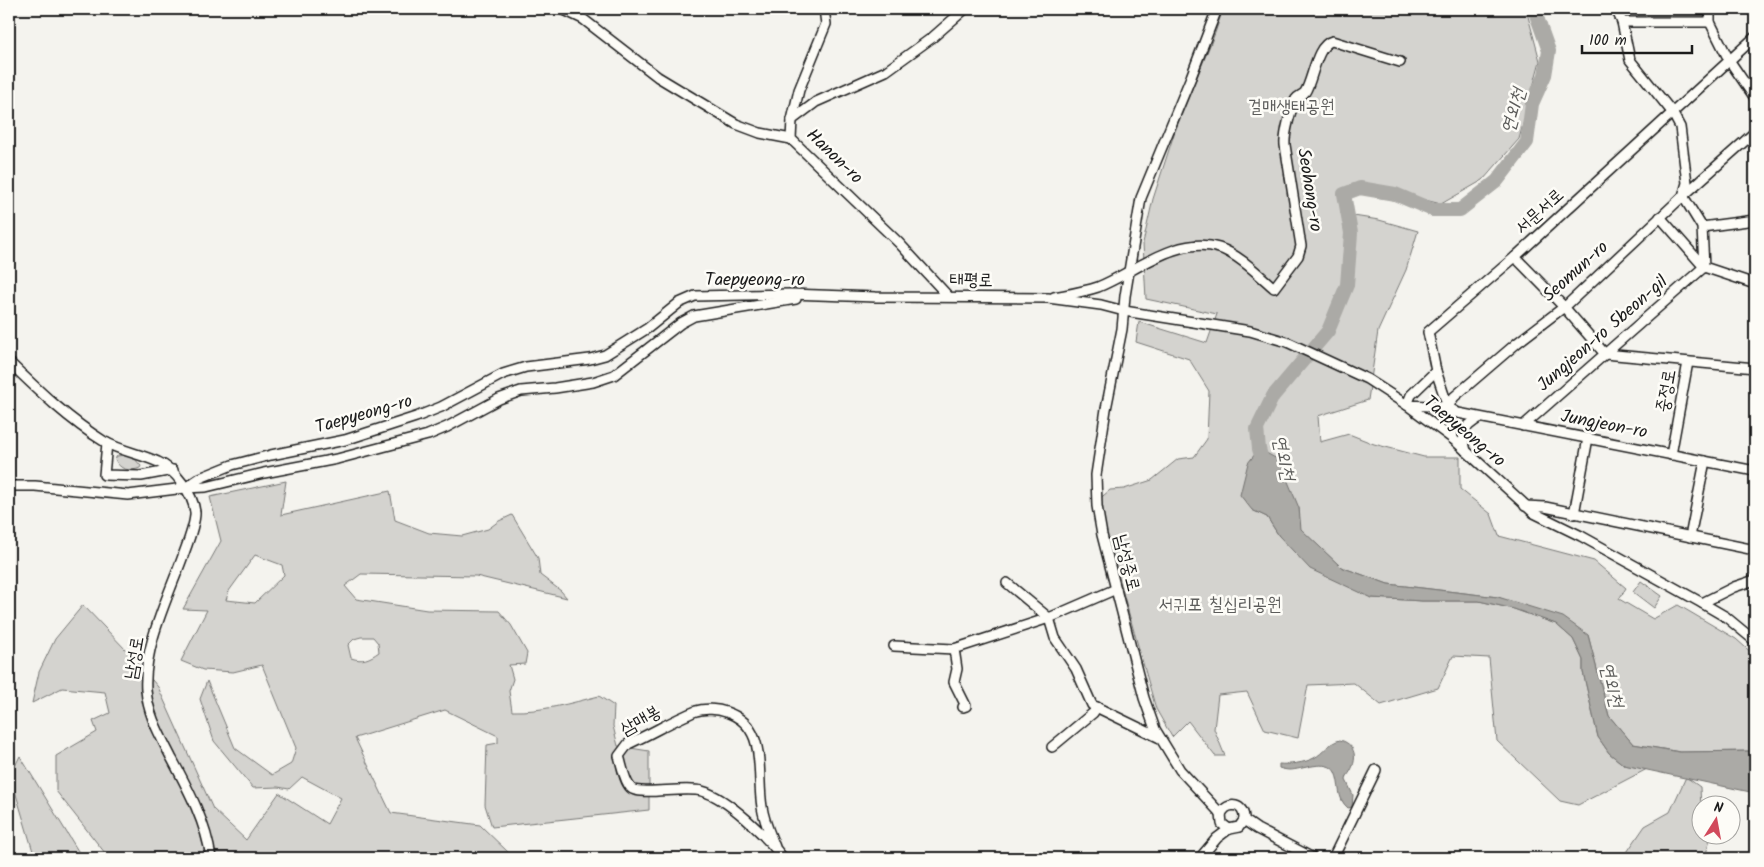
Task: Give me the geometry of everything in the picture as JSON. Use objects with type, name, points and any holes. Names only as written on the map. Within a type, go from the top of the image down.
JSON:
[{"type":"street","points":[[562,9],[583,19],[658,77],[736,124],[760,133],[791,139]]},
{"type":"street","name":"Hanon-ro","points":[[824,9],[826,24],[799,90],[792,120],[791,139],[899,243],[948,296]]},
{"type":"street","points":[[792,120],[816,102],[886,71],[933,37],[965,9]]},
{"type":"street","points":[[1124,311],[1140,198],[1191,77],[1217,9]]},
{"type":"street","points":[[1616,9],[1622,22],[1630,60],[1672,112],[1680,127],[1687,183],[1683,196],[1702,227],[1704,267]]},
{"type":"street","points":[[1710,9],[1710,22],[1729,60],[1755,98]]},
{"type":"street","points":[[1622,22],[1710,22]]},
{"type":"street","points":[[1729,60],[1755,37]]},
{"type":"street","name":"Seohong-ro","points":[[1129,271],[1186,246],[1204,245],[1220,248],[1229,253],[1274,288],[1298,256],[1301,246],[1285,145],[1285,133],[1296,98],[1305,93],[1325,44],[1332,41],[1400,62]]},
{"type":"street","name":"서문서로","points":[[1436,371],[1428,332],[1515,257],[1729,60]]},
{"type":"street","name":"Seomun-ro","points":[[1448,407],[1454,397],[1517,343],[1564,307],[1660,217],[1755,132]]},
{"type":"street","points":[[1660,217],[1704,267],[1755,284]]},
{"type":"street","points":[[1702,227],[1755,220]]},
{"type":"street","points":[[1515,257],[1564,307],[1605,354],[1755,368]]},
{"type":"street","name":"Jungjeon-ro 5beon-gil","points":[[1523,426],[1704,267]]},
{"type":"street","points":[[1048,298],[1080,293],[1100,286],[1129,271]]},
{"type":"street","name":"Taepyeong-ro","points":[[185,488],[200,478],[232,466],[271,455],[345,440],[416,417],[441,407],[503,374],[526,367],[590,360],[605,355],[648,328],[679,302],[695,296],[790,294],[817,296]]},
{"type":"street","name":"태평로","points":[[817,296],[1048,298],[1101,305],[1124,311]]},
{"type":"street","name":"Taepyeong-ro","points":[[9,486],[36,486],[128,495],[206,487],[264,473],[337,459],[428,435],[447,427],[480,407],[514,394],[593,382],[614,375],[681,323],[694,316],[817,296]]},
{"type":"street","name":"Taepyeong-ro","points":[[1124,311],[1250,331],[1287,342],[1367,379],[1407,405],[1453,439],[1524,506],[1540,517],[1580,536],[1702,603],[1726,617],[1755,641]]},
{"type":"street","name":"남성중로","points":[[1124,311],[1100,442],[1096,475],[1097,506],[1102,534],[1144,698],[1160,738],[1180,770],[1211,802],[1222,811],[1232,805],[1239,807],[1244,812],[1242,823]]},
{"type":"street","points":[[9,362],[52,404],[107,443],[160,462],[173,470]]},
{"type":"street","name":"중정로","points":[[1672,455],[1688,362]]},
{"type":"street","points":[[1448,407],[1407,405],[1411,395],[1436,371],[1448,407],[1451,416],[1453,439]]},
{"type":"street","name":"Jungjeon-ro","points":[[1448,407],[1458,413],[1480,418],[1755,472]]},
{"type":"street","points":[[1466,452],[1463,432],[1469,425],[1480,418]]},
{"type":"street","points":[[1574,514],[1588,438]]},
{"type":"street","points":[[107,443],[104,475],[141,476],[173,470]]},
{"type":"street","points":[[1690,537],[1705,462]]},
{"type":"street","name":"남성로","points":[[173,470],[185,488],[195,513],[186,550],[169,591],[148,658],[146,687],[154,725],[192,798],[206,833],[212,858]]},
{"type":"street","points":[[1524,506],[1545,507],[1755,550]]},
{"type":"street","points":[[1702,603],[1734,587],[1755,580]]},
{"type":"street","points":[[1007,583],[1049,618],[1055,638],[1076,669],[1092,705],[1160,738]]},
{"type":"street","points":[[894,646],[954,649],[1049,618],[1116,590]]},
{"type":"street","points":[[954,649],[957,669],[954,682],[966,706],[963,707]]},
{"type":"street","points":[[1052,747],[1097,707]]},
{"type":"street","name":"삼매봉","points":[[775,847],[762,807],[758,745],[746,723],[737,715],[720,710],[698,710],[623,748],[619,756],[631,788],[639,792],[701,790],[714,796],[751,824],[775,847],[783,858]]},
{"type":"street","points":[[1333,858],[1376,770]]},
{"type":"street","points":[[1222,811],[1226,826]]},
{"type":"street","points":[[1226,826],[1236,829],[1242,823],[1313,858]]},
{"type":"street","points":[[1200,858],[1226,826]]},
{"type":"green space","name":"서귀포 칠십리공원","points":[[1223,9],[1526,9],[1540,61],[1519,139],[1483,180],[1441,204],[1378,188],[1341,191],[1341,214],[1379,220],[1418,231],[1406,270],[1378,331],[1368,400],[1318,416],[1320,442],[1349,434],[1374,444],[1424,457],[1460,457],[1460,489],[1491,514],[1499,536],[1594,561],[1626,588],[1619,599],[1653,619],[1678,605],[1736,639],[1755,656],[1755,751],[1680,752],[1633,744],[1609,716],[1588,635],[1498,597],[1388,584],[1341,567],[1300,529],[1299,508],[1252,510],[1267,517],[1279,536],[1372,598],[1422,601],[1479,601],[1514,609],[1556,624],[1573,639],[1583,660],[1583,672],[1598,737],[1609,753],[1624,765],[1647,769],[1578,805],[1560,801],[1497,741],[1489,658],[1453,656],[1438,688],[1381,705],[1354,683],[1308,685],[1298,738],[1265,730],[1247,692],[1218,695],[1214,729],[1225,756],[1215,756],[1188,721],[1172,737],[1156,709],[1097,501],[1110,490],[1124,489],[1152,480],[1178,459],[1194,457],[1207,439],[1209,391],[1189,359],[1136,342],[1139,322],[1207,343],[1217,314],[1146,299],[1143,243],[1153,199],[1175,131]]},
{"type":"green space","points":[[125,455],[134,458],[141,466],[140,468],[129,470],[119,466],[115,459],[117,456]]},
{"type":"green space","points":[[286,481],[281,515],[390,491],[395,520],[429,533],[462,536],[488,529],[512,515],[538,558],[540,575],[567,598],[476,576],[361,574],[345,586],[356,599],[427,610],[499,611],[511,625],[527,653],[525,664],[509,665],[513,679],[509,691],[512,711],[545,709],[599,696],[614,706],[613,726],[618,746],[649,751],[649,810],[492,827],[485,805],[487,745],[498,743],[498,736],[445,710],[355,738],[391,813],[480,825],[509,853],[592,853],[593,858],[109,858],[56,791],[56,756],[97,732],[93,721],[110,713],[105,692],[62,688],[32,703],[39,672],[55,639],[83,605],[158,687],[213,809],[246,840],[279,793],[327,824],[341,798],[302,777],[289,789],[278,787],[253,788],[214,741],[200,699],[207,681],[235,748],[272,775],[291,764],[296,748],[262,665],[233,672],[203,670],[181,661],[207,610],[183,609],[221,541],[210,497]],"holes":[[[255,555],[282,565],[284,575],[255,603],[226,600],[229,591]],[[373,637],[378,643],[379,652],[366,659],[351,658],[348,645],[354,639]]]},
{"type":"green space","points":[[1641,581],[1662,596],[1654,608],[1633,592]]},
{"type":"green space","points":[[20,756],[84,858],[35,858],[15,791],[15,766]]},
{"type":"green space","points":[[1686,777],[1700,787],[1700,794],[1692,794],[1692,844],[1709,844],[1705,858],[1623,858],[1645,826],[1670,812]]},
{"type":"shaded area","points":[[1259,449],[1279,460],[1299,508],[1301,529],[1341,567],[1388,584],[1498,597],[1563,617],[1588,635],[1609,716],[1633,744],[1680,752],[1755,751],[1755,793],[1624,765],[1609,753],[1598,737],[1583,672],[1583,660],[1573,639],[1556,624],[1514,609],[1479,601],[1422,601],[1372,598],[1310,569],[1279,536],[1267,517],[1252,510],[1240,495],[1248,463]]},
{"type":"shaded area","points":[[1340,740],[1351,746],[1354,755],[1353,766],[1346,780],[1353,795],[1352,807],[1348,808],[1340,796],[1337,777],[1332,768],[1321,765],[1290,770],[1279,768],[1279,764],[1310,760],[1332,743]]},
{"type":"waterway","name":"연외천","points":[[1264,466],[1259,449],[1257,429],[1273,396],[1328,331],[1347,285],[1351,233],[1344,194],[1360,188],[1395,194],[1433,210],[1460,210],[1497,181],[1527,142],[1532,104],[1545,75],[1549,51],[1534,9]]},
{"type":"park label","name":"걸매생태공원","points":[[1291,107]]}]
